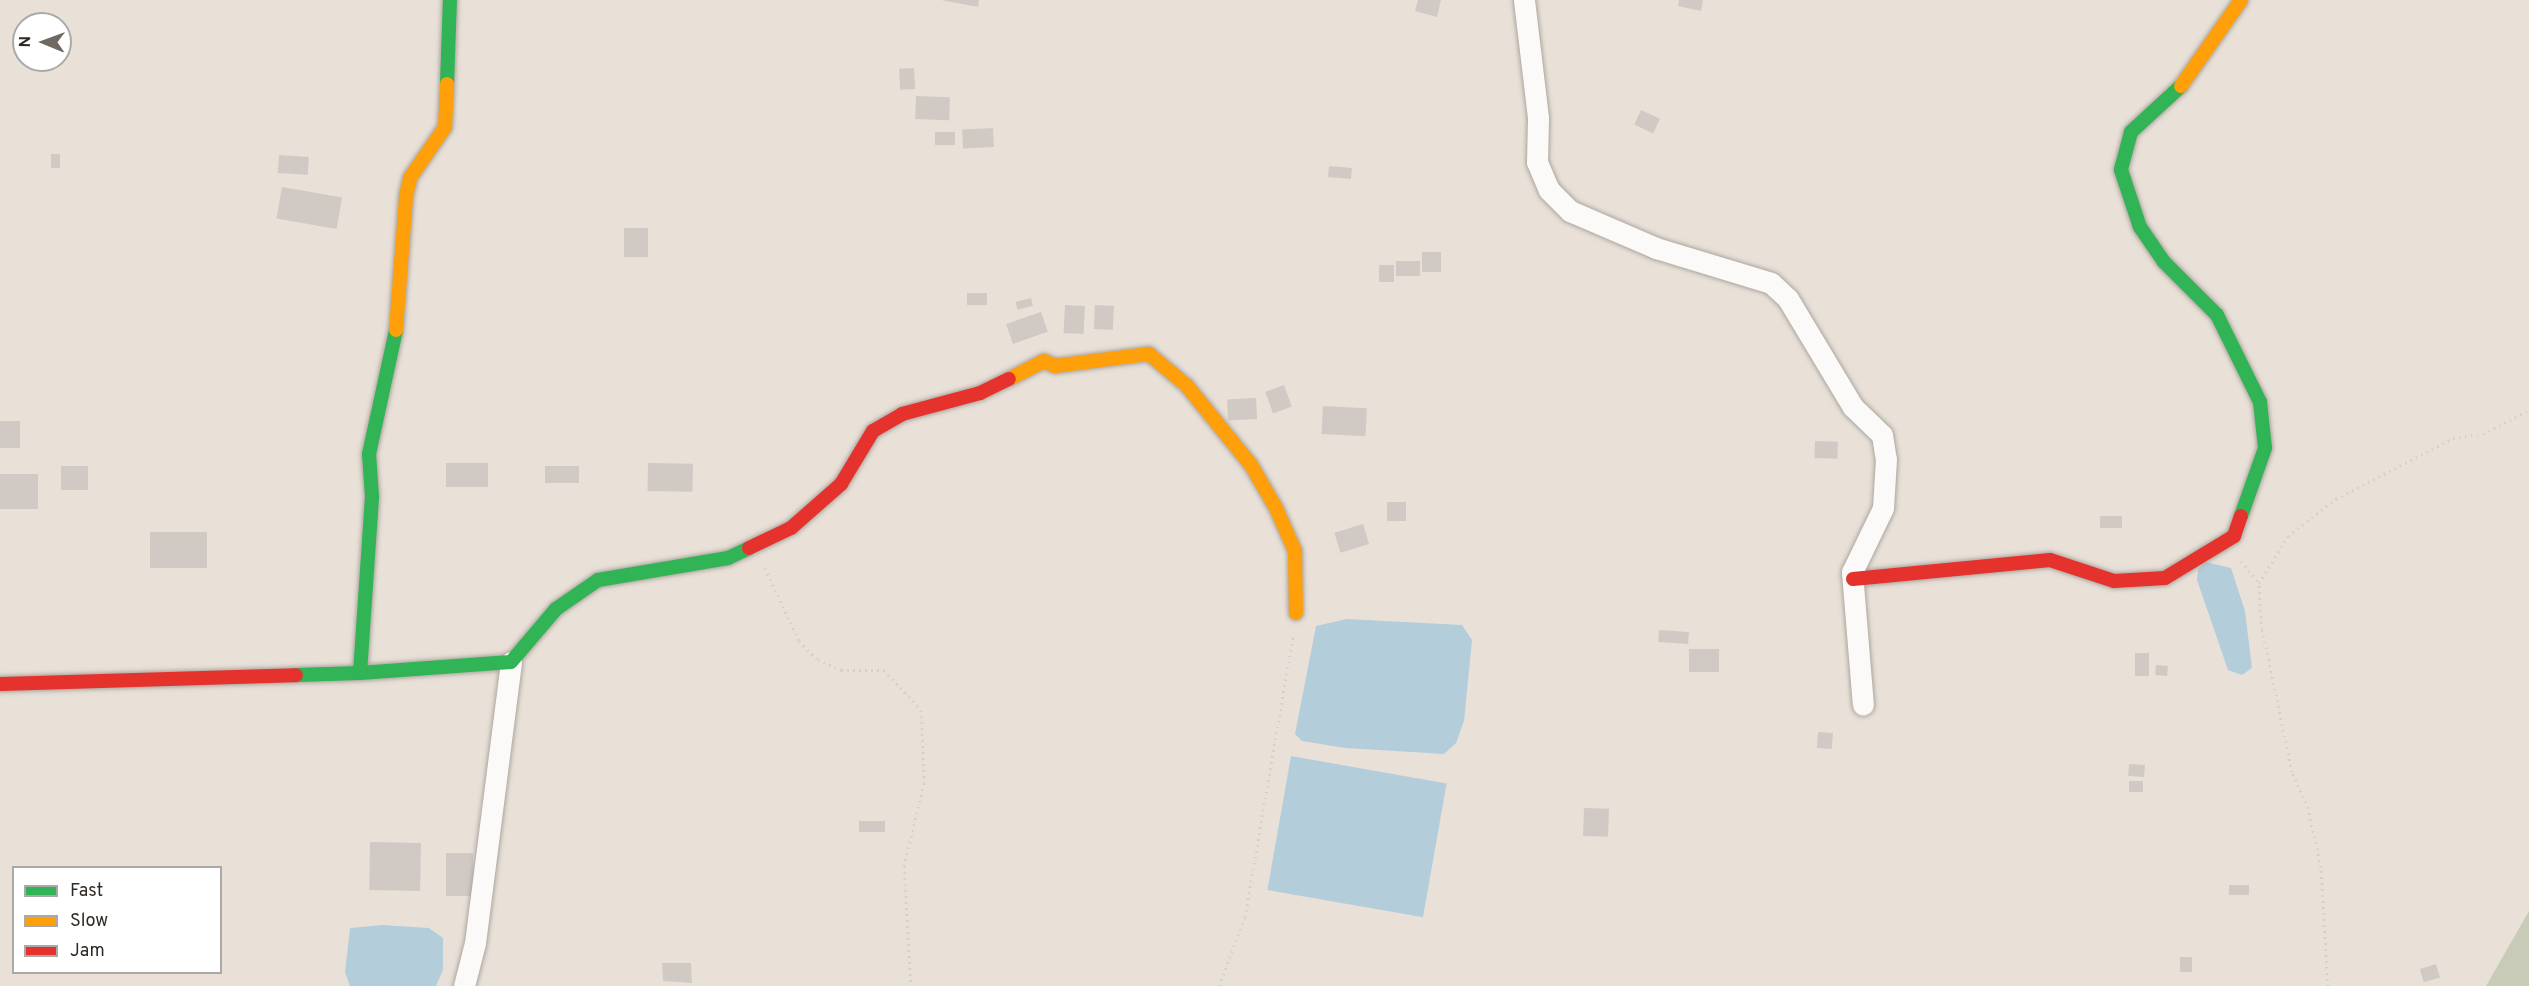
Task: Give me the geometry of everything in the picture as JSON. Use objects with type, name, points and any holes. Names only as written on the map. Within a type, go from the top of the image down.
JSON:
[{"type":"street","points":[[360,673],[372,497],[369,454],[395,340],[410,178],[445,126],[450,0]]},
{"type":"street","points":[[1524,0],[1538,118],[1537,162],[1549,190],[1570,211],[1656,248],[1771,283],[1788,299],[1853,407],[1882,435],[1886,459],[1883,508],[1853,579],[1863,705]]},
{"type":"street","points":[[1853,579],[2050,560],[2114,580],[2165,578],[2234,536],[2265,448],[2260,402],[2217,315],[2164,262],[2140,227],[2121,170],[2131,132],[2183,84],[2241,0]]},
{"type":"street","points":[[464,986],[475,943],[511,662],[556,609],[598,580],[686,568],[752,549],[790,528],[841,484],[873,431],[902,414],[980,393],[1044,361],[1055,366],[1149,354],[1187,387],[1251,465],[1276,508],[1295,551],[1296,613]]},
{"type":"street","points":[[0,684],[360,673],[511,662]]},
{"type":"path","points":[[2328,986],[2321,867],[2308,808],[2292,772],[2262,629],[2259,583],[2288,536],[2336,499],[2449,440],[2483,434],[2529,410]]},
{"type":"path","points":[[752,549],[771,576],[799,641],[818,660],[841,670],[884,670],[921,710],[924,783],[904,866],[911,986]]},
{"type":"path","points":[[1219,986],[1245,917],[1296,613]]},
{"type":"green space","points":[[2529,911],[2529,986],[2486,986]]},
{"type":"water","points":[[2206,562],[2231,568],[2245,611],[2252,668],[2242,675],[2228,670],[2197,580],[2198,569]]},
{"type":"water","points":[[1347,619],[1462,625],[1472,640],[1464,721],[1456,743],[1444,754],[1345,748],[1302,741],[1295,734],[1316,626]]},
{"type":"water","points":[[1291,756],[1447,783],[1423,917],[1267,890]]},
{"type":"water","points":[[382,925],[429,928],[443,938],[443,970],[436,986],[350,986],[345,972],[350,928]]},
{"type":"building","points":[[941,0],[979,0],[978,7]]},
{"type":"building","points":[[1418,0],[1441,0],[1437,17],[1415,11]]},
{"type":"building","points":[[1679,0],[1703,0],[1701,11],[1678,6]]},
{"type":"building","points":[[914,68],[915,89],[900,90],[899,69]]},
{"type":"building","points":[[916,96],[950,97],[949,120],[915,119]]},
{"type":"building","points":[[1641,110],[1660,119],[1653,133],[1634,125]]},
{"type":"building","points":[[993,128],[994,147],[963,149],[962,130]]},
{"type":"building","points":[[935,132],[955,132],[955,145],[935,145]]},
{"type":"building","points":[[51,154],[60,154],[60,168],[51,168]]},
{"type":"building","points":[[279,155],[309,157],[308,175],[278,173]]},
{"type":"building","points":[[1329,166],[1352,168],[1351,179],[1328,177]]},
{"type":"building","points":[[282,187],[342,198],[337,229],[276,219]]},
{"type":"building","points":[[624,228],[648,228],[648,257],[624,257]]},
{"type":"building","points":[[1422,252],[1441,252],[1441,272],[1422,272]]},
{"type":"building","points":[[1396,261],[1420,261],[1420,276],[1396,276]]},
{"type":"building","points":[[1379,265],[1394,265],[1394,282],[1379,282]]},
{"type":"building","points":[[967,293],[987,293],[987,305],[967,305]]},
{"type":"building","points":[[1031,298],[1033,306],[1017,310],[1015,302]]},
{"type":"building","points":[[1065,305],[1085,306],[1084,334],[1064,333]]},
{"type":"building","points":[[1095,305],[1114,306],[1113,330],[1094,329]]},
{"type":"building","points":[[1041,312],[1048,332],[1013,344],[1006,324]]},
{"type":"building","points":[[1284,385],[1292,407],[1273,413],[1265,392]]},
{"type":"building","points":[[1256,398],[1257,419],[1228,420],[1227,400]]},
{"type":"building","points":[[1323,406],[1367,408],[1365,436],[1322,434]]},
{"type":"building","points":[[0,421],[20,421],[20,448],[0,448]]},
{"type":"building","points":[[1815,441],[1838,442],[1837,459],[1814,458]]},
{"type":"building","points":[[446,463],[488,463],[488,487],[446,487]]},
{"type":"building","points":[[648,463],[693,464],[693,492],[648,491]]},
{"type":"building","points":[[61,466],[88,466],[88,490],[61,490]]},
{"type":"building","points":[[545,466],[579,466],[579,483],[545,483]]},
{"type":"building","points":[[0,474],[38,474],[38,509],[0,509]]},
{"type":"building","points":[[1387,502],[1406,502],[1406,521],[1387,521]]},
{"type":"building","points":[[2100,516],[2122,516],[2122,528],[2100,528]]},
{"type":"building","points":[[1363,524],[1369,544],[1340,553],[1334,533]]},
{"type":"building","points":[[150,532],[207,532],[207,568],[150,568]]},
{"type":"building","points":[[1659,630],[1689,632],[1688,644],[1658,642]]},
{"type":"building","points":[[1689,649],[1719,649],[1719,672],[1689,672]]},
{"type":"building","points":[[2135,653],[2149,653],[2149,676],[2135,676]]},
{"type":"building","points":[[2156,665],[2168,666],[2167,676],[2155,675]]},
{"type":"building","points":[[1818,732],[1833,733],[1832,749],[1817,748]]},
{"type":"building","points":[[2129,764],[2145,765],[2144,777],[2128,776]]},
{"type":"building","points":[[2129,781],[2143,781],[2143,792],[2129,792]]},
{"type":"building","points":[[1584,808],[1609,809],[1608,837],[1583,836]]},
{"type":"building","points":[[859,821],[885,821],[885,832],[859,832]]},
{"type":"building","points":[[370,842],[421,843],[420,891],[369,890]]},
{"type":"building","points":[[446,853],[473,853],[473,896],[446,896]]},
{"type":"building","points":[[2229,885],[2249,885],[2249,895],[2229,895]]},
{"type":"building","points":[[2180,957],[2192,957],[2192,972],[2180,972]]},
{"type":"building","points":[[662,963],[691,963],[692,983],[663,981]]},
{"type":"building","points":[[2436,964],[2440,977],[2424,982],[2420,969]]},
{"type":"traffic: fast","points":[[447,84],[450,0]]},
{"type":"traffic: fast","points":[[2181,86],[2131,132],[2121,170],[2140,227],[2164,262],[2217,315],[2260,402],[2265,448],[2241,516]]},
{"type":"traffic: fast","points":[[296,675],[360,673],[372,497],[369,454],[396,330]]},
{"type":"traffic: fast","points":[[360,673],[511,662],[556,609],[598,580],[728,558],[749,548]]},
{"type":"traffic: slow","points":[[2181,86],[2241,0]]},
{"type":"traffic: slow","points":[[396,330],[406,196],[410,178],[445,127],[447,84]]},
{"type":"traffic: slow","points":[[1009,379],[1044,361],[1055,366],[1149,354],[1187,386],[1251,465],[1276,508],[1295,551],[1296,613]]},
{"type":"traffic: jam","points":[[749,548],[791,528],[841,484],[873,431],[902,414],[980,393],[1009,379]]},
{"type":"traffic: jam","points":[[1853,579],[2050,560],[2114,581],[2165,578],[2234,536],[2241,516]]},
{"type":"traffic: jam","points":[[0,684],[296,675]]}]
